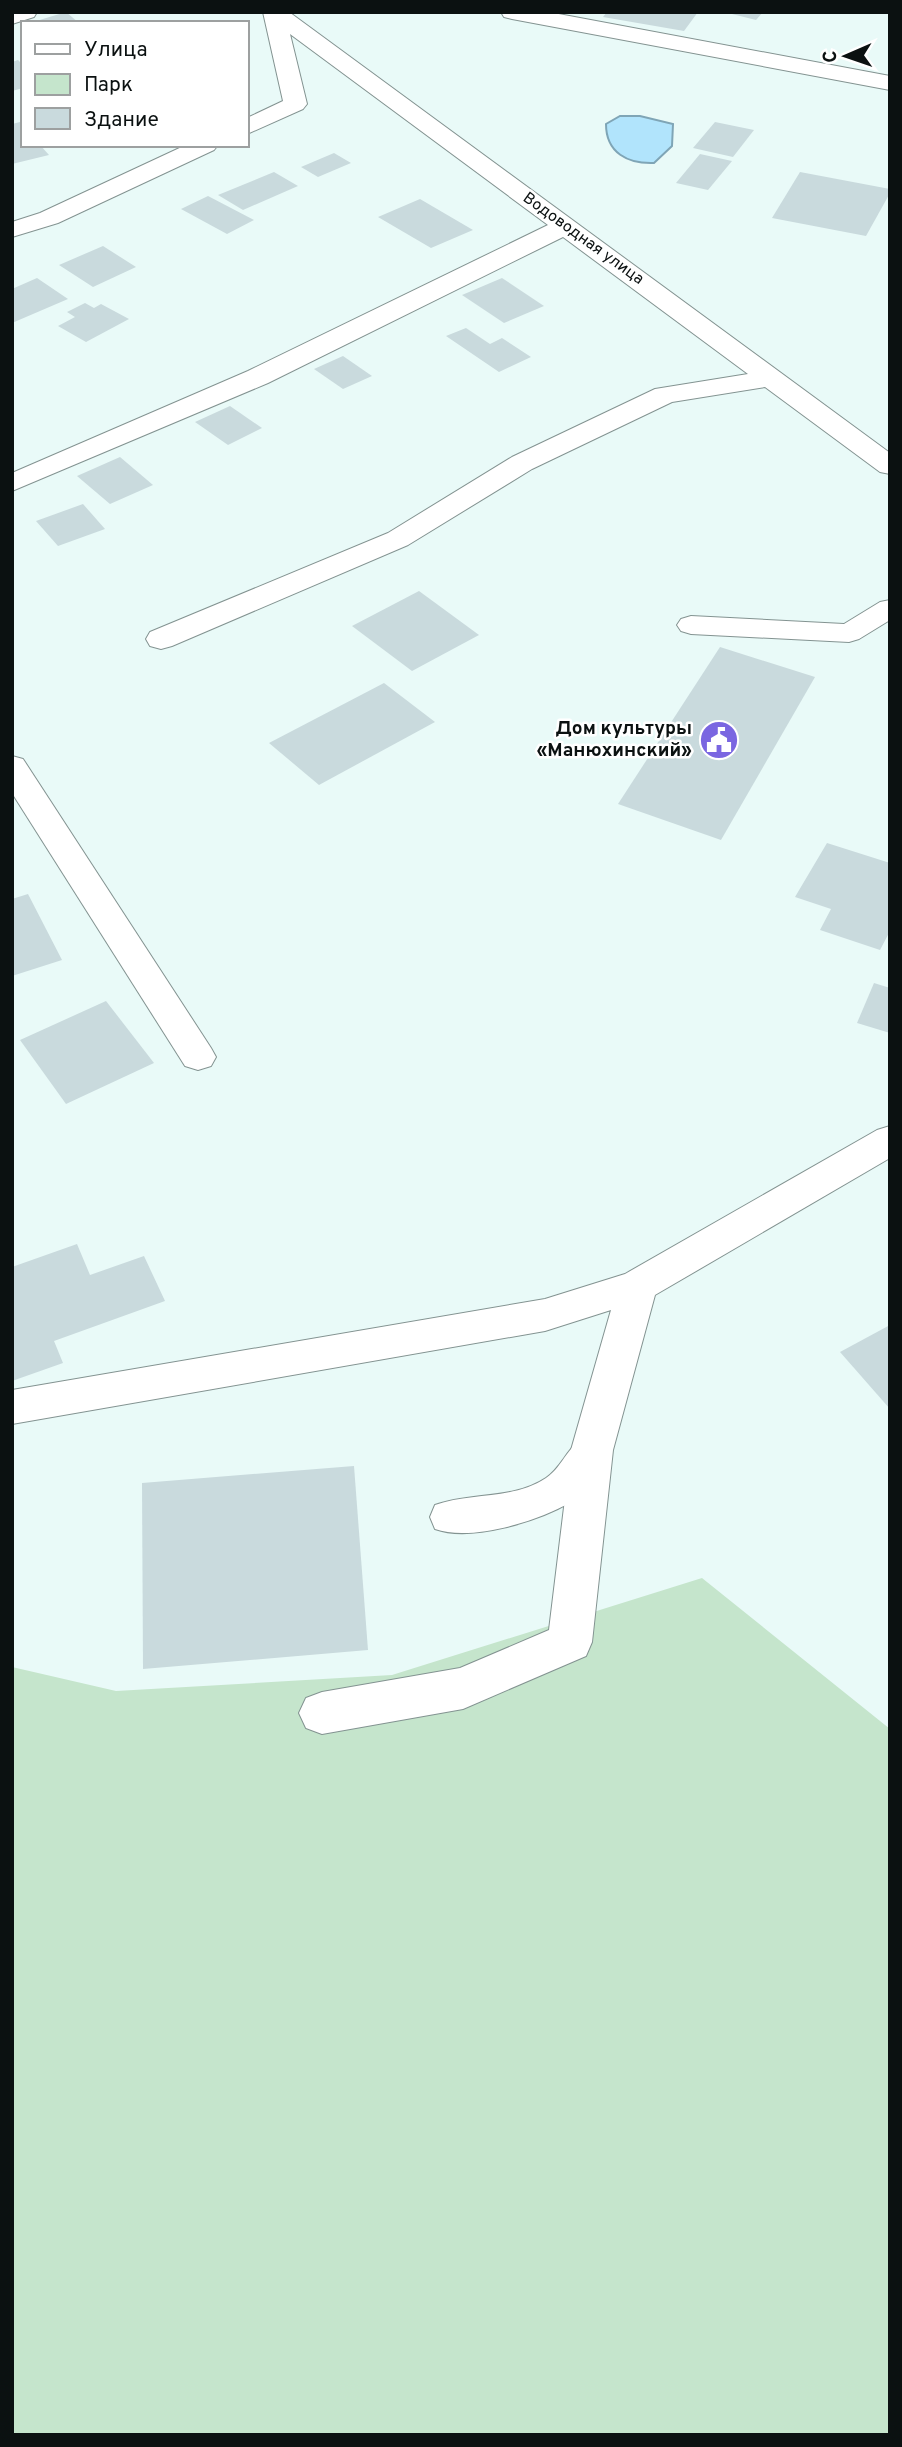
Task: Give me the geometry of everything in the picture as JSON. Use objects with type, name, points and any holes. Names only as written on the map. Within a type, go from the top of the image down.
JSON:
[{"type":"street","points":[[12,17],[26,12]]},
{"type":"street","points":[[248,127],[295,104],[275,12]]},
{"type":"street","name":"Водоводная улица","points":[[275,12],[890,466]]},
{"type":"street","points":[[512,12],[890,83]]},
{"type":"street","points":[[12,230],[49,218],[202,147]]},
{"type":"street","points":[[12,483],[258,377],[565,226]]},
{"type":"street","points":[[162,639],[398,538],[522,463],[665,395],[770,378]]},
{"type":"street","points":[[12,767],[198,1057]]},
{"type":"street","points":[[12,1406],[545,1315],[638,1286],[890,1140]]},
{"type":"street","points":[[322,1713],[463,1688],[570,1642],[592,1450],[638,1286]]},
{"type":"lane","points":[[691,625],[849,633],[890,608]]},
{"type":"lane","points":[[449,1517],[513,1509],[560,1489],[592,1450]]},
{"type":"green space","points":[[702,1578],[890,1729],[890,2435],[12,2435],[12,1667],[116,1691],[392,1675]]},
{"type":"water","points":[[620,116],[640,116],[673,124],[672,146],[654,163],[627,159],[620,155],[610,142],[606,124]]},
{"type":"building","points":[[66,12],[77,21],[36,21]]},
{"type":"building","points":[[607,12],[698,12],[684,31],[603,17]]},
{"type":"building","points":[[724,12],[763,12],[756,20]]},
{"type":"building","points":[[18,60],[21,63],[21,89],[12,91],[12,62]]},
{"type":"building","points":[[715,122],[754,130],[733,157],[693,148]]},
{"type":"building","points":[[21,123],[21,147],[42,147],[49,155],[12,164],[12,124]]},
{"type":"building","points":[[334,153],[351,163],[318,177],[301,167]]},
{"type":"building","points":[[700,154],[732,161],[708,190],[676,183]]},
{"type":"building","points":[[274,172],[298,186],[243,210],[218,195]]},
{"type":"building","points":[[800,172],[890,189],[890,193],[866,236],[772,218]]},
{"type":"building","points":[[208,196],[254,220],[227,234],[181,209]]},
{"type":"building","points":[[420,199],[473,230],[431,248],[378,217]]},
{"type":"building","points":[[103,246],[136,267],[93,287],[59,265]]},
{"type":"building","points":[[37,278],[68,299],[12,323],[12,289]]},
{"type":"building","points":[[502,278],[544,306],[504,323],[462,295]]},
{"type":"building","points":[[85,303],[94,308],[101,304],[129,319],[86,342],[58,326],[75,317],[67,312]]},
{"type":"building","points":[[466,328],[490,344],[502,338],[531,357],[499,372],[446,336]]},
{"type":"building","points":[[343,356],[372,376],[343,389],[314,369]]},
{"type":"building","points":[[230,406],[262,428],[228,445],[195,422]]},
{"type":"building","points":[[120,457],[153,485],[110,504],[77,476]]},
{"type":"building","points":[[83,504],[105,529],[58,546],[36,521]]},
{"type":"building","points":[[419,591],[479,635],[412,671],[352,626]]},
{"type":"building","name":"Дом культуры «Манюхинский»","points":[[720,647],[815,677],[721,840],[618,804]]},
{"type":"building","points":[[384,683],[435,722],[319,785],[269,743]]},
{"type":"building","points":[[827,843],[890,863],[890,931],[880,950],[820,930],[831,909],[795,897]]},
{"type":"building","points":[[28,894],[62,960],[12,976],[12,899]]},
{"type":"building","points":[[874,983],[890,988],[890,1033],[857,1023]]},
{"type":"building","points":[[106,1001],[154,1063],[66,1104],[20,1040]]},
{"type":"building","points":[[77,1244],[90,1275],[144,1256],[165,1301],[54,1341],[63,1363],[12,1381],[12,1267]]},
{"type":"building","points":[[890,1325],[890,1409],[840,1352]]},
{"type":"building","points":[[354,1466],[368,1650],[143,1669],[142,1483]]},
{"type":"place","name":"Дом культуры «Манюхинский»","points":[[719,740]]}]
